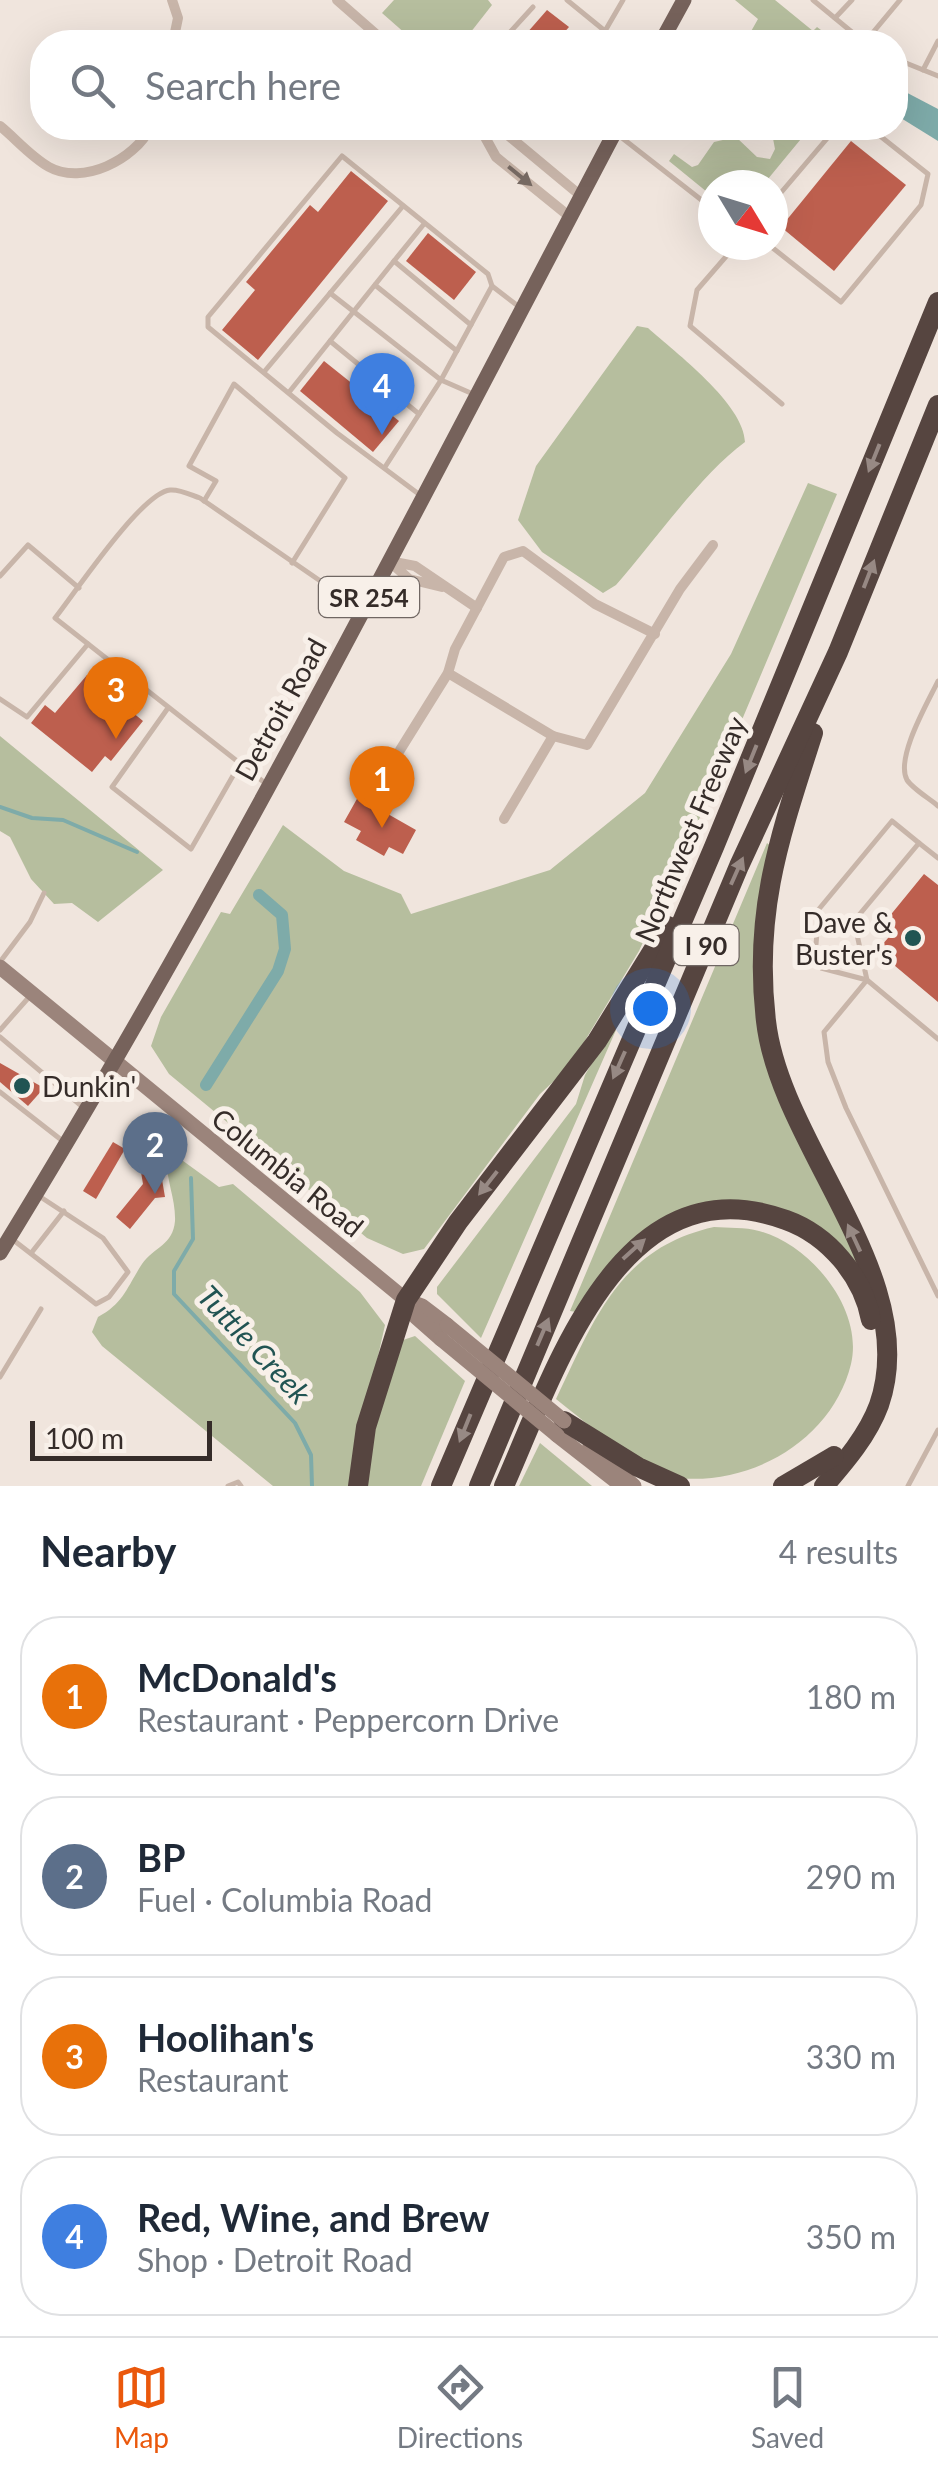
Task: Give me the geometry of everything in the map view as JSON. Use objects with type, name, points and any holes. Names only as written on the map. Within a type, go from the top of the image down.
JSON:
[{"type":"highway","name":"Northwest Freeway","points":[[441,1486],[714,847],[938,302]]},
{"type":"highway","name":"I 90","points":[[478,1486],[739,866],[838,652],[938,406]]},
{"type":"highway","points":[[824,1486],[868,1430],[880,1404],[887,1365],[886,1330],[877,1290],[782,1086],[766,1023],[761,929],[770,866],[838,652]]},
{"type":"highway","points":[[358,1486],[366,1426],[406,1300],[458,1222],[597,1040],[714,847]]},
{"type":"highway","points":[[504,1486],[574,1331],[622,1259],[674,1221],[734,1210],[788,1220],[814,1234],[836,1254],[869,1307],[875,1336],[868,1399],[834,1456],[808,1486]]},
{"type":"highway","points":[[561,1428],[680,1486]]},
{"type":"highway","points":[[783,1486],[834,1456]]},
{"type":"main road","points":[[668,30],[684,0]]},
{"type":"main road","name":"Detroit Road","points":[[0,1253],[116,1064],[389,562],[611,140]]},
{"type":"main road","name":"Columbia Road","points":[[0,965],[406,1300],[416,1317],[444,1332],[634,1486]]},
{"type":"main road","name":"Columbia Road","points":[[561,1428],[623,1486]]},
{"type":"street","points":[[172,0],[178,18],[176,30]]},
{"type":"street","points":[[336,0],[371,30]]},
{"type":"street","points":[[0,126],[52,169],[87,171],[120,162],[139,140]]},
{"type":"street","points":[[487,140],[496,157],[570,217]]},
{"type":"street","points":[[514,140],[580,196]]},
{"type":"street","points":[[448,673],[553,736],[587,745],[713,545]]},
{"type":"street","points":[[392,763],[448,673],[455,649],[504,557],[523,552],[595,604],[655,634]]},
{"type":"street","points":[[389,562],[415,566],[442,588],[477,608]]},
{"type":"street","points":[[504,819],[553,736]]},
{"type":"lane","points":[[567,0],[604,30]]},
{"type":"lane","points":[[606,30],[623,0]]},
{"type":"lane","points":[[812,0],[850,30]]},
{"type":"lane","points":[[835,18],[852,0]]},
{"type":"lane","points":[[874,30],[900,0]]},
{"type":"lane","points":[[512,30],[532,7]]},
{"type":"lane","points":[[923,70],[938,42]]},
{"type":"lane","points":[[908,64],[938,76]]},
{"type":"lane","points":[[628,140],[698,196]]},
{"type":"lane","points":[[788,184],[826,140]]},
{"type":"lane","points":[[788,260],[841,302],[922,204],[928,174],[885,140]]},
{"type":"lane","points":[[423,497],[208,326],[208,317],[342,156],[488,274],[492,286],[522,308]]},
{"type":"lane","points":[[264,372],[403,206]]},
{"type":"lane","points":[[289,392],[424,223]]},
{"type":"lane","points":[[723,260],[697,290],[690,326],[782,404]]},
{"type":"lane","points":[[394,261],[471,325]]},
{"type":"lane","points":[[375,285],[457,351]]},
{"type":"lane","points":[[384,466],[441,380],[492,286]]},
{"type":"lane","points":[[330,293],[441,380],[476,395]]},
{"type":"lane","points":[[330,341],[419,414]]},
{"type":"lane","points":[[204,501],[216,482],[189,466],[234,384],[346,478],[292,564]]},
{"type":"lane","points":[[267,785],[238,767],[54,618],[157,494],[183,492],[204,501],[362,610]]},
{"type":"lane","points":[[0,576],[28,545],[79,588]]},
{"type":"lane","points":[[0,699],[28,717],[88,644]]},
{"type":"lane","points":[[938,681],[909,744],[905,766],[907,780],[938,806]]},
{"type":"lane","points":[[168,707],[112,786],[191,849],[238,767]]},
{"type":"lane","points":[[938,858],[892,821],[820,908],[815,956],[820,968],[866,980],[938,1039]]},
{"type":"lane","points":[[866,980],[854,921],[918,843]]},
{"type":"lane","points":[[0,965],[30,922],[44,893]]},
{"type":"lane","points":[[816,934],[856,929]]},
{"type":"lane","points":[[866,980],[824,1032],[825,1050],[846,1108],[899,1222],[938,1292]]},
{"type":"lane","points":[[32,994],[0,1034],[66,1097],[87,1110]]},
{"type":"lane","points":[[0,1092],[67,1144]]},
{"type":"lane","points":[[10,1237],[96,1304],[101,1304],[128,1272],[121,1256],[84,1222],[36,1194]]},
{"type":"lane","points":[[32,1252],[64,1212]]},
{"type":"lane","points":[[0,1377],[42,1309]]},
{"type":"lane","points":[[908,1486],[938,1430]]},
{"type":"lane","points":[[228,1486],[238,1482],[242,1486]]},
{"type":"green space","points":[[394,0],[488,0],[492,5],[472,30],[401,30],[382,13]]},
{"type":"green space","points":[[735,0],[775,0],[812,30],[752,30],[758,19]]},
{"type":"green space","points":[[723,140],[739,140],[757,157],[770,159],[775,149],[773,140],[800,140],[775,170],[698,170],[698,185],[669,161],[674,154],[692,167],[698,165],[714,142]]},
{"type":"green space","points":[[637,326],[648,328],[721,396],[742,427],[745,442],[695,490],[616,585],[603,593],[542,552],[518,520],[536,466]]},
{"type":"green space","points":[[808,483],[837,494],[712,791],[639,951],[569,1067],[540,1094],[424,1249],[403,1254],[367,1238],[169,1074],[151,1046],[161,1017],[221,912],[230,914],[283,825],[344,871],[401,894],[411,914],[550,870],[645,793],[731,654]]},
{"type":"green space","points":[[0,736],[163,870],[98,922],[72,903],[54,904],[31,879],[10,837],[0,831]]},
{"type":"green space","points":[[767,843],[772,847],[759,1016],[862,1267],[821,1234],[698,1207],[576,1312],[570,1311]]},
{"type":"green space","points":[[611,1030],[616,1030],[481,1338],[437,1294],[437,1287],[576,1104],[585,1075]]},
{"type":"green space","points":[[168,1150],[219,1187],[233,1184],[360,1292],[385,1325],[349,1486],[273,1486],[102,1346],[92,1332],[98,1317],[119,1300],[142,1264],[174,1229]]},
{"type":"green space","points":[[714,1227],[742,1228],[778,1238],[814,1264],[841,1301],[849,1322],[851,1364],[842,1390],[827,1414],[787,1451],[735,1474],[676,1478],[628,1453],[556,1399],[598,1315],[632,1270],[681,1237]]},
{"type":"green space","points":[[415,1336],[465,1381],[421,1486],[365,1486],[372,1437],[403,1340]]},
{"type":"green space","points":[[540,1443],[592,1486],[519,1486]]},
{"type":"water","points":[[908,93],[938,109],[938,141],[908,122]]},
{"type":"building","points":[[547,10],[569,27],[566,30],[530,30]]},
{"type":"building","points":[[851,141],[906,185],[834,271],[788,233],[788,218]]},
{"type":"building","points":[[351,171],[388,201],[258,360],[222,330],[255,290],[246,282],[310,205],[318,212]]},
{"type":"building","points":[[428,233],[476,272],[454,300],[406,261]]},
{"type":"building","points":[[324,361],[399,421],[373,452],[300,391]]},
{"type":"building","points":[[87,675],[143,721],[111,761],[105,756],[92,772],[31,723],[45,705],[55,713]]},
{"type":"building","points":[[358,797],[416,830],[403,854],[389,847],[384,856],[356,840],[361,831],[344,822]]},
{"type":"building","name":"Dave & Buster's","points":[[924,874],[938,885],[938,1002],[882,955],[882,945],[894,931],[884,923]]},
{"type":"building","name":"Dunkin'","points":[[0,1063],[44,1088],[28,1106],[0,1082]]},
{"type":"building","points":[[113,1142],[125,1149],[96,1199],[83,1191]]},
{"type":"building","points":[[158,1156],[165,1197],[155,1198],[130,1229],[116,1217],[143,1184],[139,1160]]},
{"type":"waterway","name":"Tuttle Creek","points":[[0,807],[32,818],[63,820],[137,852]]},
{"type":"waterway","name":"Tuttle Creek","points":[[206,1085],[278,971],[285,949],[282,915],[259,895]]},
{"type":"waterway","name":"Tuttle Creek","points":[[191,1178],[193,1239],[174,1271],[174,1294],[295,1423],[311,1455],[312,1486]]},
{"type":"place","name":"Red, Wine, and Brew","points":[[382,435]]},
{"type":"place","name":"Hoolihan's","points":[[116,739]]},
{"type":"place","name":"McDonald's","points":[[382,828]]},
{"type":"place","name":"Dave & Buster's","points":[[913,938]]},
{"type":"place","name":"Dunkin'","points":[[22,1086]]},
{"type":"place","name":"BP","points":[[155,1194]]}]
